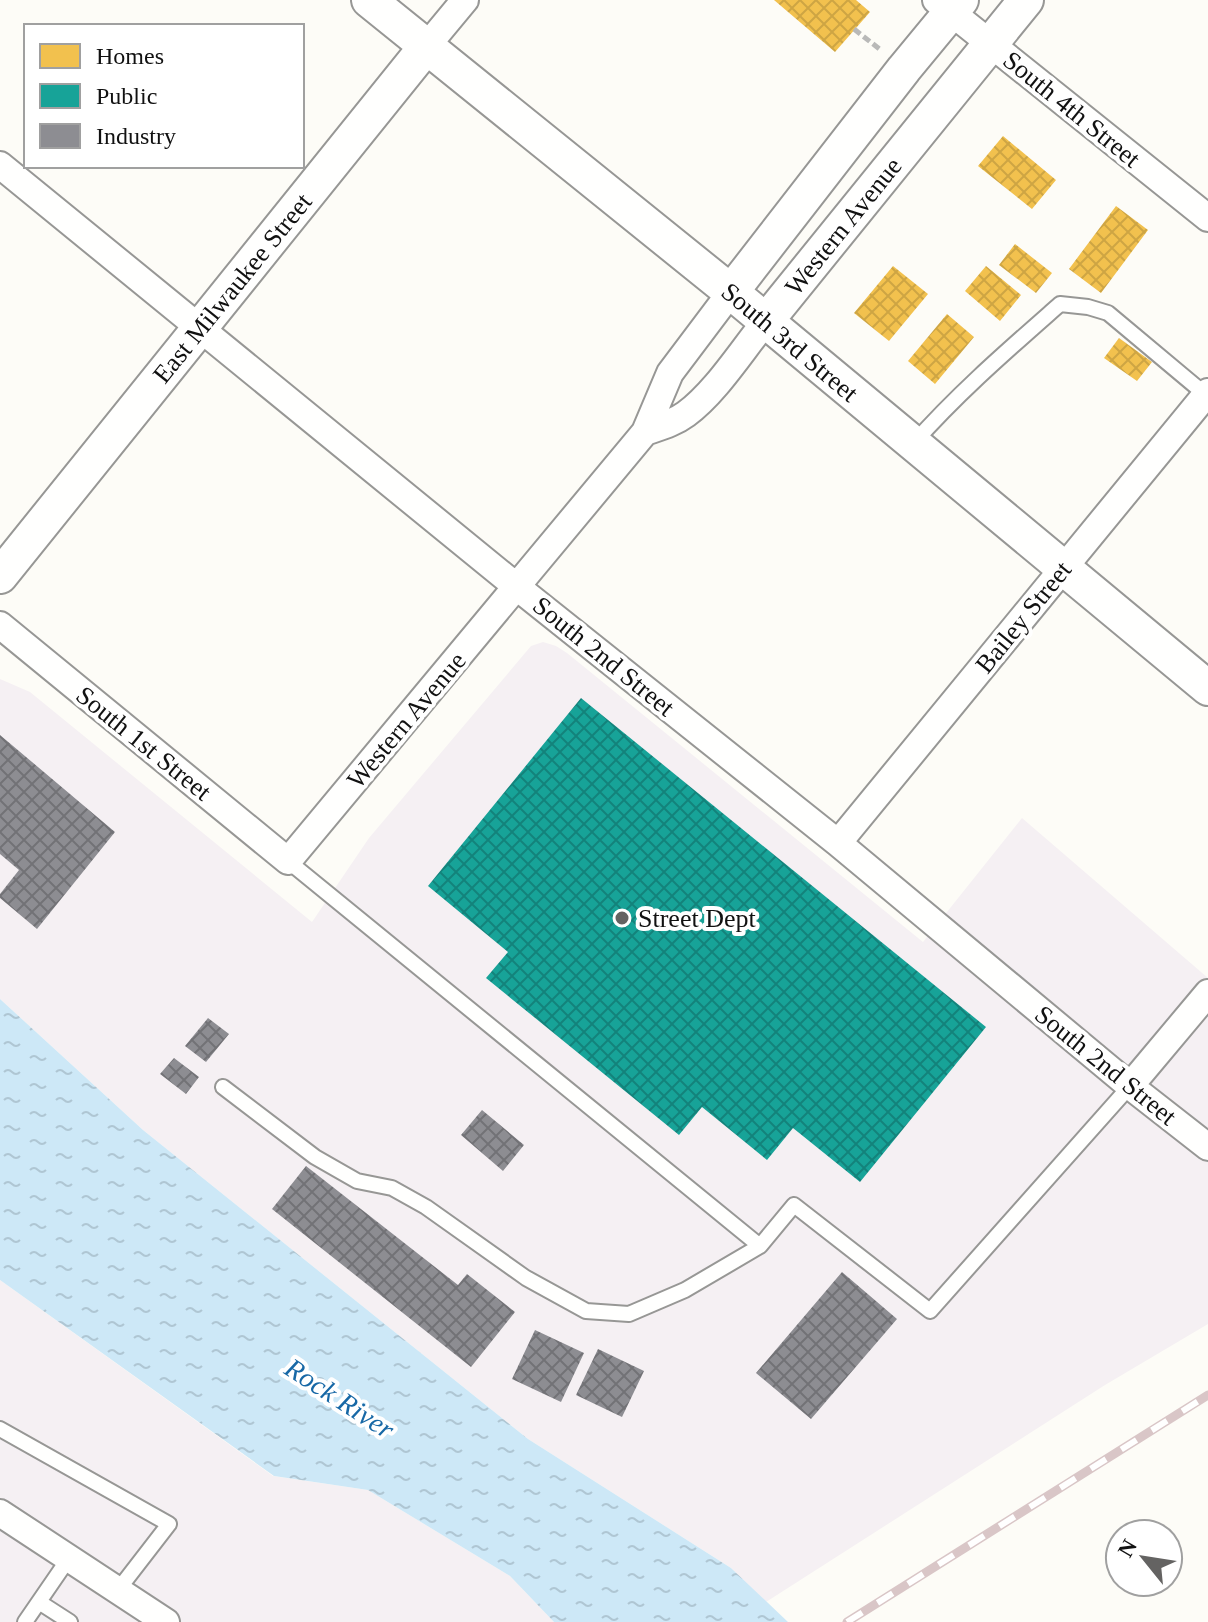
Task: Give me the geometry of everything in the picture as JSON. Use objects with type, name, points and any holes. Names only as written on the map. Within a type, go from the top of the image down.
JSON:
[{"type":"street","name":"South 3rd Street","points":[[369,0],[731,292],[1208,688]]},
{"type":"street","name":"East Milwaukee Street","points":[[0,576],[465,0]]},
{"type":"street","name":"Western Avenue","points":[[645,432],[687,413],[709,391],[1026,0]]},
{"type":"street","name":"Western Avenue","points":[[288,861],[645,432],[670,373],[949,4]]},
{"type":"street","name":"South 4th Street","points":[[949,4],[991,43],[1208,218]]},
{"type":"street","name":"South 2nd Street","points":[[0,165],[517,587],[838,843],[1208,1147]]},
{"type":"street","name":"Bailey Street","points":[[838,843],[1207,393]]},
{"type":"street","name":"South 1st Street","points":[[0,625],[288,861]]},
{"type":"street","points":[[1130,1086],[1208,993]]},
{"type":"street","points":[[0,1513],[166,1622]]},
{"type":"lane","points":[[913,444],[959,395],[1060,304],[1108,313],[1207,393]]},
{"type":"lane","points":[[288,861],[760,1246]]},
{"type":"lane","points":[[223,1087],[315,1157],[357,1181],[392,1188],[426,1207],[526,1278],[586,1311],[629,1314],[685,1290],[760,1246],[794,1205],[930,1311],[1130,1086]]},
{"type":"lane","points":[[0,1429],[169,1524],[118,1590]]},
{"type":"lane","points":[[25,1622],[69,1558]]},
{"type":"lane","points":[[39,1602],[70,1622]]},
{"type":"shaded area","points":[[543,642],[567,653],[923,942],[1022,818],[1208,978],[1208,1324],[1105,1385],[766,1602],[731,1568],[528,1439],[143,1130],[0,999],[0,679],[30,692],[312,922],[369,838],[531,646]]},
{"type":"shaded area","points":[[0,1280],[273,1476],[368,1490],[510,1576],[554,1622],[0,1622]]},
{"type":"water","name":"Rock River","points":[[0,999],[143,1130],[528,1439],[731,1568],[788,1622],[554,1622],[510,1576],[368,1490],[274,1476],[0,1280]]},
{"type":"building: Homes","points":[[774,0],[856,0],[870,12],[835,52]]},
{"type":"building: Homes","points":[[1003,136],[1056,180],[1032,209],[978,166]]},
{"type":"building: Homes","points":[[1116,206],[1148,230],[1101,293],[1069,269]]},
{"type":"building: Homes","points":[[1015,244],[1052,273],[1036,293],[999,265]]},
{"type":"building: Homes","points":[[893,266],[928,294],[889,341],[854,313]]},
{"type":"building: Homes","points":[[986,266],[1021,295],[1000,321],[965,291]]},
{"type":"building: Homes","points":[[947,314],[974,337],[935,384],[908,361]]},
{"type":"building: Homes","points":[[1119,338],[1152,362],[1137,381],[1104,358]]},
{"type":"building: Public","points":[[581,698],[986,1027],[860,1182],[793,1128],[767,1160],[702,1107],[679,1135],[486,978],[508,952],[428,886]]},
{"type":"building: Industry","points":[[0,735],[115,832],[37,929],[0,898],[19,870],[0,854]]},
{"type":"building: Industry","points":[[208,1018],[229,1034],[206,1062],[185,1046]]},
{"type":"building: Industry","points":[[174,1058],[199,1077],[186,1094],[160,1074]]},
{"type":"building: Industry","points":[[482,1110],[524,1145],[503,1171],[461,1135]]},
{"type":"building: Industry","points":[[306,1166],[458,1285],[467,1274],[515,1312],[471,1367],[272,1209]]},
{"type":"building: Industry","points":[[842,1272],[897,1319],[811,1419],[756,1373]]},
{"type":"building: Industry","points":[[535,1330],[584,1353],[561,1402],[512,1379]]},
{"type":"building: Industry","points":[[598,1349],[644,1371],[622,1417],[576,1395]]},
{"type":"railway","points":[[847,1622],[1208,1395]]},
{"type":"place","name":"Street Dept","points":[[622,918]]}]
